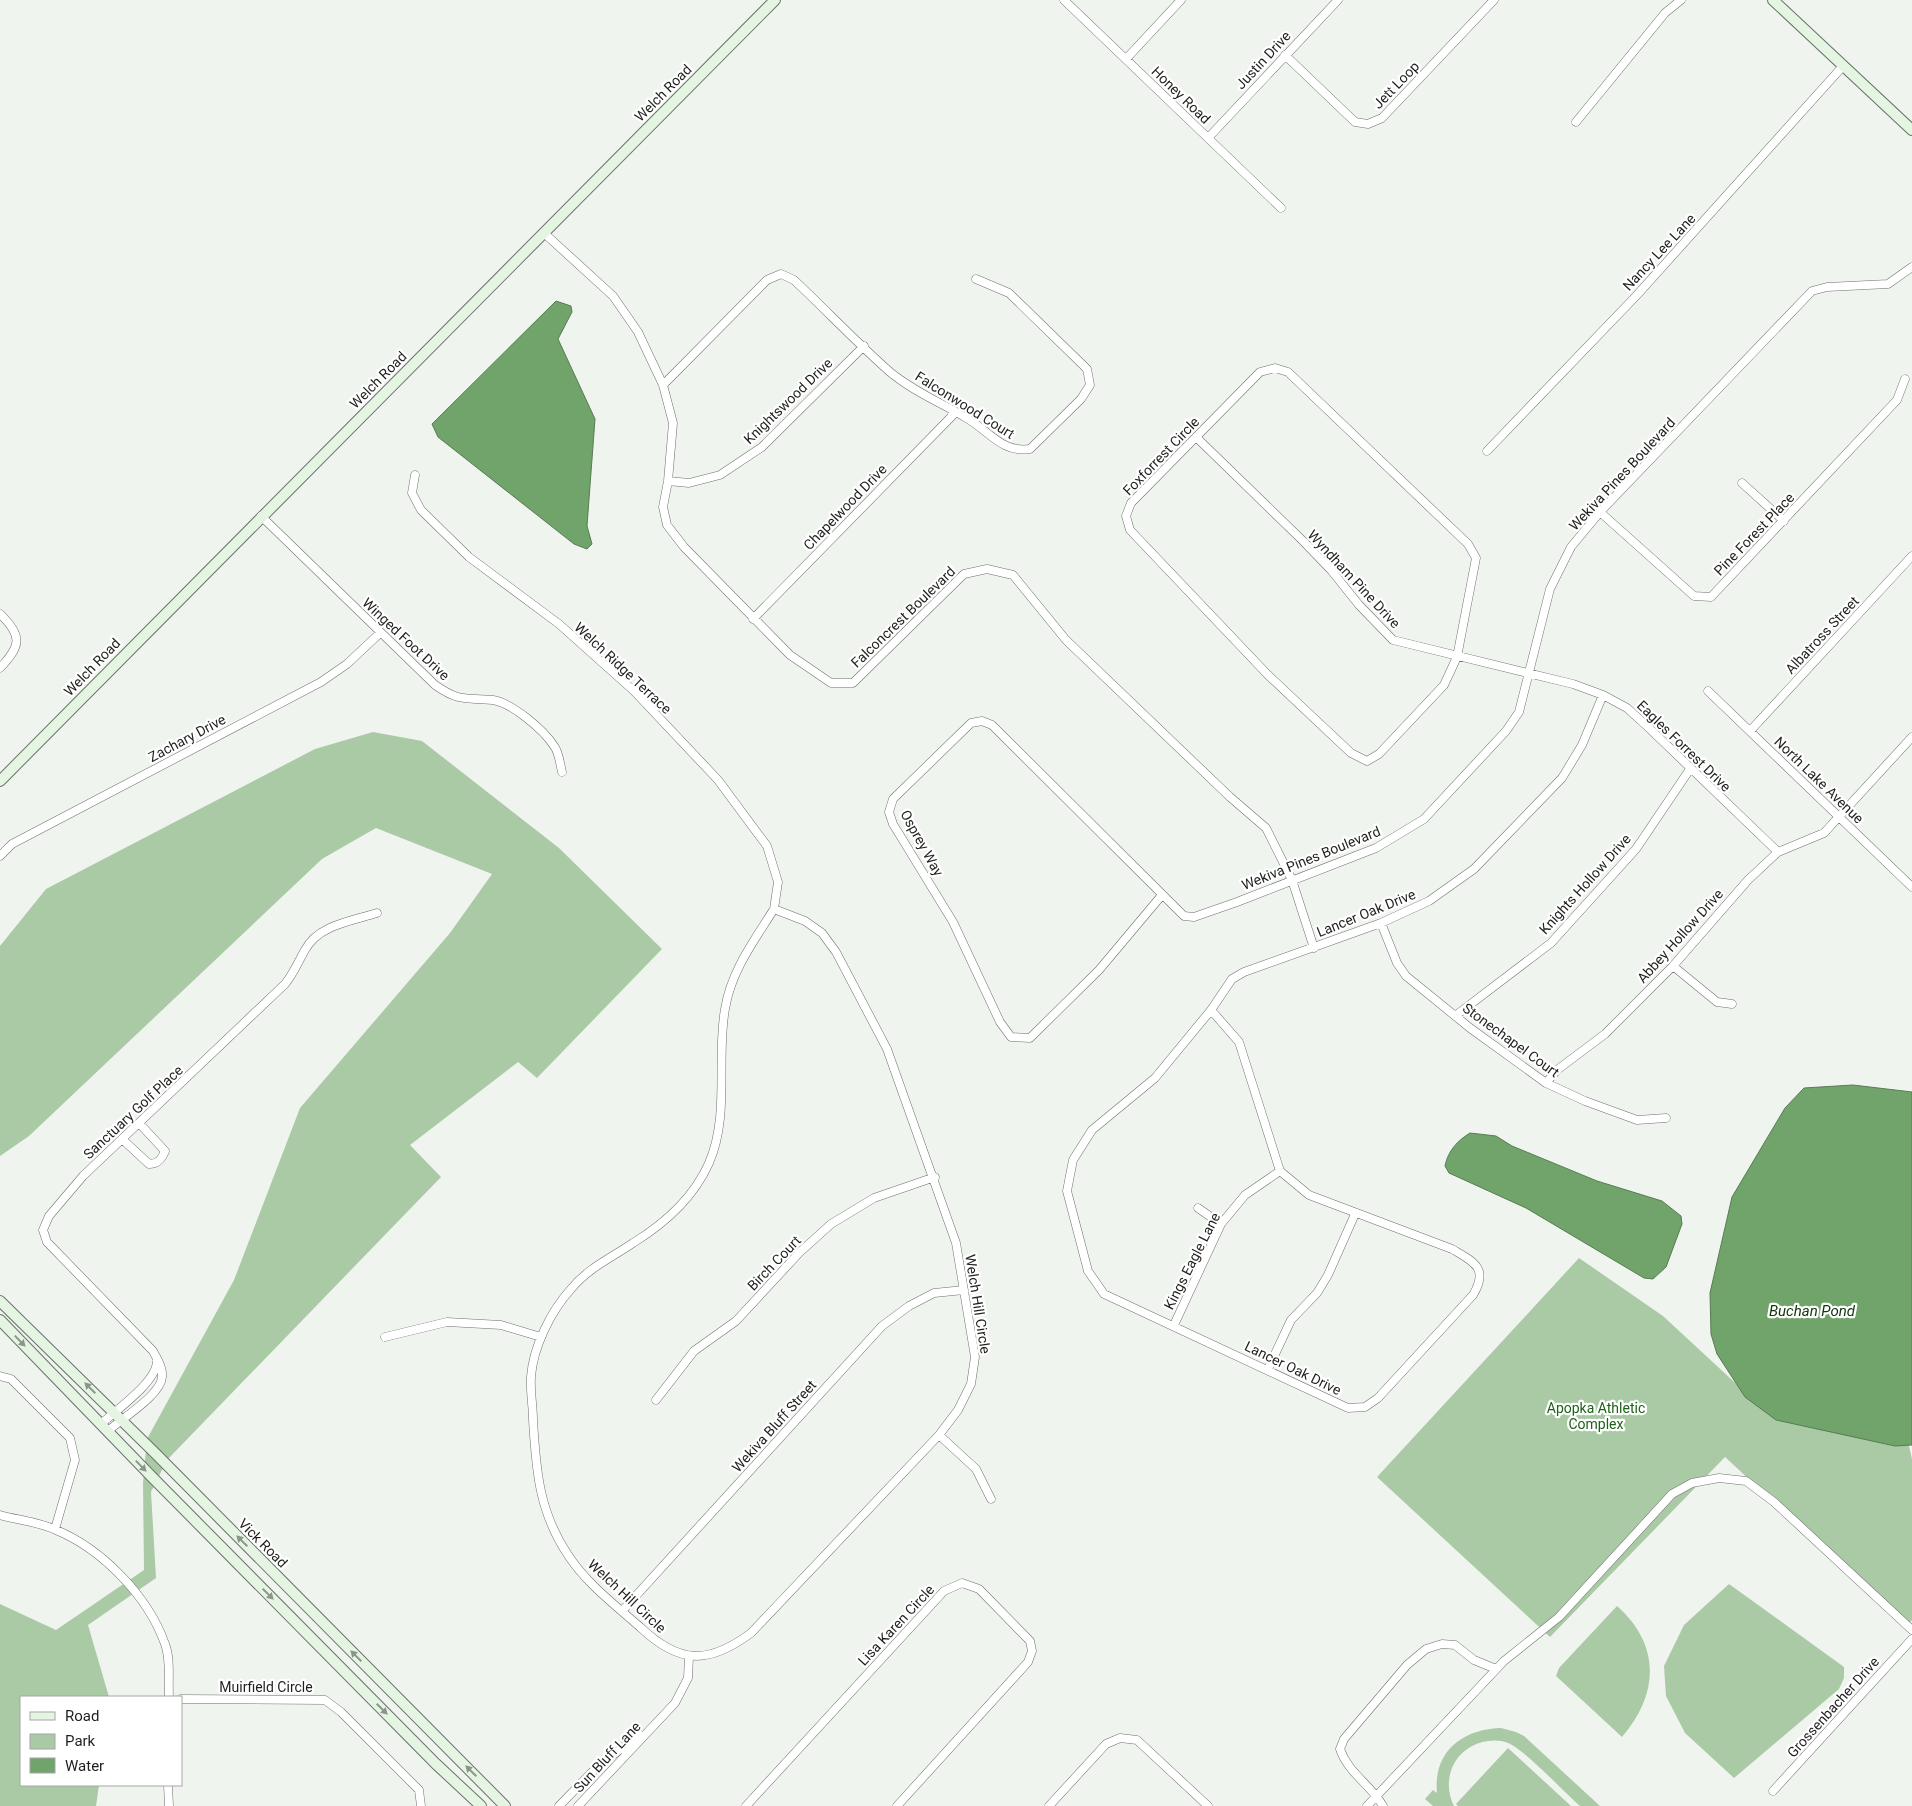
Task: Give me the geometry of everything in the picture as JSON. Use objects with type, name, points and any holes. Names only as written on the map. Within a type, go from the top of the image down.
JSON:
[{"type":"street","name":"Welch Road","points":[[1,777],[775,0]]},
{"type":"street","name":"Honey Road","points":[[1064,0],[1281,208]]},
{"type":"street","points":[[1126,59],[1181,0]]},
{"type":"street","name":"Justin Drive","points":[[1208,138],[1338,0]]},
{"type":"street","name":"Jett Loop","points":[[1285,55],[1354,122],[1368,124],[1382,118],[1494,0]]},
{"type":"street","points":[[1576,122],[1665,13],[1681,0]]},
{"type":"street","points":[[1773,0],[1912,130]]},
{"type":"street","name":"Nancy Lee Lane","points":[[1487,450],[1637,295],[1843,66]]},
{"type":"street","name":"Falconcrest Boulevard","points":[[544,232],[614,296],[638,332],[663,385],[673,423],[668,481],[663,507],[668,525],[684,547],[790,655],[831,683],[853,683],[964,574],[987,569],[1013,575],[1066,640],[1230,797],[1266,828],[1292,880],[1314,948]]},
{"type":"street","name":"Wekiva Pines Boulevard","points":[[1238,902],[1376,848],[1424,819],[1506,731],[1519,712],[1550,589],[1571,547],[1600,512],[1812,291],[1827,287],[1888,284],[1912,267]]},
{"type":"street","name":"Falconwood Court","points":[[663,385],[767,280],[781,274],[794,280],[891,372],[955,413],[968,419],[1002,446],[1018,451],[1030,449],[1081,399],[1090,385],[1087,369],[1009,293],[976,279]]},
{"type":"street","name":"Knightswood Drive","points":[[668,481],[689,482],[720,476],[762,447],[864,346]]},
{"type":"street","name":"Foxforrest Circle","points":[[1275,368],[1288,372],[1468,544],[1476,558],[1457,657],[1444,685],[1379,754],[1367,761],[1351,753],[1268,675],[1130,530],[1126,516],[1131,502],[1260,372],[1275,368]]},
{"type":"street","name":"Pine Forest Place","points":[[1600,512],[1694,596],[1704,599],[1711,597],[1897,400],[1905,379]]},
{"type":"street","name":"Chapelwood Drive","points":[[753,619],[955,413]]},
{"type":"street","name":"Wyndham Pine Drive","points":[[1196,437],[1303,541],[1359,605],[1393,640],[1530,674]]},
{"type":"street","name":"Welch Ridge Terrace","points":[[415,475],[412,493],[421,510],[469,556],[559,624],[634,691],[718,780],[767,846],[778,882],[774,909]]},
{"type":"street","points":[[1742,482],[1784,521]]},
{"type":"street","name":"Winged Foot Drive","points":[[261,516],[435,685],[451,696],[465,700],[493,700],[507,704],[521,713],[555,746],[562,772]]},
{"type":"street","name":"Albatross Street","points":[[1750,731],[1912,556]]},
{"type":"street","points":[[0,614],[13,626],[17,637],[16,646],[0,668]]},
{"type":"street","name":"Zachary Drive","points":[[0,856],[12,844],[321,682],[347,664],[380,633]]},
{"type":"street","name":"Eagles Forrest Drive","points":[[1530,674],[1573,684],[1603,695],[1627,708],[1778,852]]},
{"type":"street","name":"North Lake Avenue","points":[[1708,691],[1912,887]]},
{"type":"street","name":"Lancer Oak Drive","points":[[1280,1171],[1310,1195],[1452,1250],[1470,1260],[1480,1271],[1481,1282],[1477,1288],[1378,1398],[1365,1406],[1348,1408],[1174,1325],[1104,1294],[1088,1271],[1067,1191],[1074,1160],[1092,1130],[1155,1078],[1211,1010],[1232,979],[1244,972],[1381,923],[1429,901],[1474,869],[1562,778],[1582,746],[1603,695]]},
{"type":"street","name":"Osprey Way","points":[[1162,895],[1099,970],[1030,1038],[1011,1037],[1000,1022],[953,922],[893,824],[890,812],[893,799],[971,723],[982,720],[992,725],[1184,916],[1194,917],[1238,902]]},
{"type":"street","name":"Abbey Hollow Drive","points":[[1546,1083],[1557,1070],[1605,1034],[1673,966],[1748,880],[1778,852],[1824,833],[1912,737]]},
{"type":"street","name":"Knights Hollow Drive","points":[[1455,1016],[1551,943],[1636,849],[1690,769]]},
{"type":"street","name":"Welch Hill Circle","points":[[774,909],[805,921],[816,929],[836,952],[887,1049],[935,1177],[956,1243],[975,1357],[971,1384],[958,1410],[939,1435],[751,1633],[730,1649],[709,1655],[689,1657],[655,1642],[591,1583],[568,1555],[548,1516],[536,1475],[531,1376],[542,1337],[570,1289],[594,1266],[664,1222],[690,1194],[710,1163],[719,1123],[725,1009],[737,968],[774,909]]},
{"type":"street","name":"Sanctuary Golf Place","points":[[158,1359],[153,1351],[47,1242],[43,1230],[49,1216],[83,1176],[285,984],[297,969],[305,950],[314,938],[327,929],[377,913]]},
{"type":"street","name":"Stonechapel Court","points":[[1381,923],[1397,963],[1406,976],[1455,1016],[1546,1083],[1585,1101],[1637,1120],[1666,1118]]},
{"type":"street","points":[[1673,966],[1716,1002],[1732,1004]]},
{"type":"street","points":[[1211,1010],[1238,1042],[1280,1171]]},
{"type":"street","points":[[122,1139],[149,1164],[156,1164],[162,1158],[165,1151],[139,1123]]},
{"type":"street","name":"Kings Eagle Lane","points":[[1174,1325],[1222,1224],[1245,1195],[1280,1171]]},
{"type":"street","name":"Birch Court","points":[[656,1400],[694,1351],[736,1321],[799,1253],[831,1224],[874,1198],[935,1177]]},
{"type":"street","points":[[1198,1208],[1222,1224]]},
{"type":"street","points":[[1268,1369],[1291,1320],[1317,1292],[1328,1275],[1355,1214]]},
{"type":"street","name":"Wekiva Bluff Street","points":[[622,1611],[882,1326],[909,1306],[934,1293],[964,1290]]},
{"type":"street","name":"Vick Road","points":[[0,1301],[505,1806]]},
{"type":"street","points":[[0,1320],[416,1744],[481,1806]]},
{"type":"street","points":[[385,1337],[447,1322],[501,1325],[542,1337]]},
{"type":"street","points":[[104,1428],[117,1416],[124,1405],[146,1382],[157,1367],[158,1359]]},
{"type":"street","points":[[117,1416],[132,1413],[155,1390],[162,1379],[162,1369],[158,1359]]},
{"type":"street","points":[[0,1376],[11,1379],[70,1438],[75,1460],[55,1529]]},
{"type":"street","points":[[146,1382],[155,1390]]},
{"type":"street","points":[[939,1435],[976,1469],[991,1499]]},
{"type":"street","points":[[1368,1806],[1496,1669],[1559,1617],[1672,1494],[1692,1482],[1719,1478],[1746,1481],[1774,1502],[1912,1630]]},
{"type":"street","points":[[0,1515],[55,1529],[92,1550],[113,1568],[138,1596],[156,1623],[166,1645],[169,1696]]},
{"type":"street","name":"Lisa Karen Circle","points":[[746,1806],[944,1591],[962,1583],[978,1589],[1030,1641],[1032,1651],[1028,1662],[897,1806]]},
{"type":"street","name":"Grossenbacher Drive","points":[[1773,1791],[1912,1639]]},
{"type":"street","points":[[1383,1806],[1377,1796],[1363,1783],[1343,1758],[1340,1749],[1344,1739],[1408,1665],[1426,1649],[1442,1644],[1454,1645],[1474,1660],[1496,1669]]},
{"type":"street","name":"Sun Bluff Lane","points":[[578,1806],[676,1703],[688,1678],[689,1657]]},
{"type":"street","name":"Muirfield Circle","points":[[182,1699],[325,1700],[341,1712],[419,1790],[421,1806]]},
{"type":"street","name":"Sun Bluff Lane","points":[[559,1806],[600,1764],[654,1725]]},
{"type":"street","points":[[1049,1806],[1106,1744],[1120,1738],[1137,1740],[1208,1806]]},
{"type":"street","points":[[168,1786],[169,1806]]},
{"type":"green space","points":[[373,732],[422,741],[559,848],[662,949],[537,1078],[518,1062],[410,1145],[441,1177],[167,1460],[151,1492],[156,1578],[88,1625],[109,1696],[20,1696],[20,1786],[99,1786],[96,1806],[0,1806],[0,1604],[56,1630],[144,1570],[143,1483],[147,1439],[234,1280],[300,1108],[450,933],[492,874],[376,828],[322,859],[29,1136],[0,1156],[0,946],[46,889],[315,749]]},
{"type":"green space","name":"Apopka Athletic Complex","points":[[1579,1258],[1663,1316],[1758,1404],[1895,1385],[1912,1459],[1912,1620],[1907,1626],[1725,1457],[1550,1637],[1377,1477]]},
{"type":"green space","points":[[1729,1584],[1844,1667],[1844,1678],[1839,1689],[1734,1778],[1685,1733],[1666,1696],[1664,1666],[1684,1625]]},
{"type":"green space","points":[[1617,1606],[1642,1637],[1648,1653],[1650,1670],[1643,1704],[1634,1721],[1622,1737],[1556,1676],[1559,1668]]},
{"type":"green space","points":[[1501,1728],[1524,1736],[1600,1806],[1580,1806],[1534,1762],[1515,1747],[1501,1741],[1486,1741],[1471,1747],[1459,1756],[1450,1773],[1450,1795],[1454,1806],[1433,1806],[1425,1799],[1433,1790],[1437,1793],[1437,1778],[1440,1766],[1445,1755],[1453,1745],[1474,1733],[1487,1729]]},
{"type":"green space","points":[[1508,1748],[1571,1806],[1458,1806],[1456,1804]]},
{"type":"water","points":[[556,301],[571,306],[572,312],[558,339],[595,419],[587,526],[592,544],[587,549],[574,544],[438,437],[432,424]]},
{"type":"water","name":"Buchan Pond","points":[[1853,1085],[1912,1092],[1912,1445],[1895,1446],[1776,1420],[1745,1397],[1717,1354],[1711,1334],[1710,1293],[1732,1197],[1785,1108],[1804,1088]]},
{"type":"water","points":[[1470,1133],[1496,1136],[1512,1146],[1597,1181],[1662,1201],[1681,1216],[1682,1224],[1666,1267],[1653,1279],[1644,1278],[1526,1208],[1449,1173],[1445,1166],[1448,1156],[1457,1143]]}]
